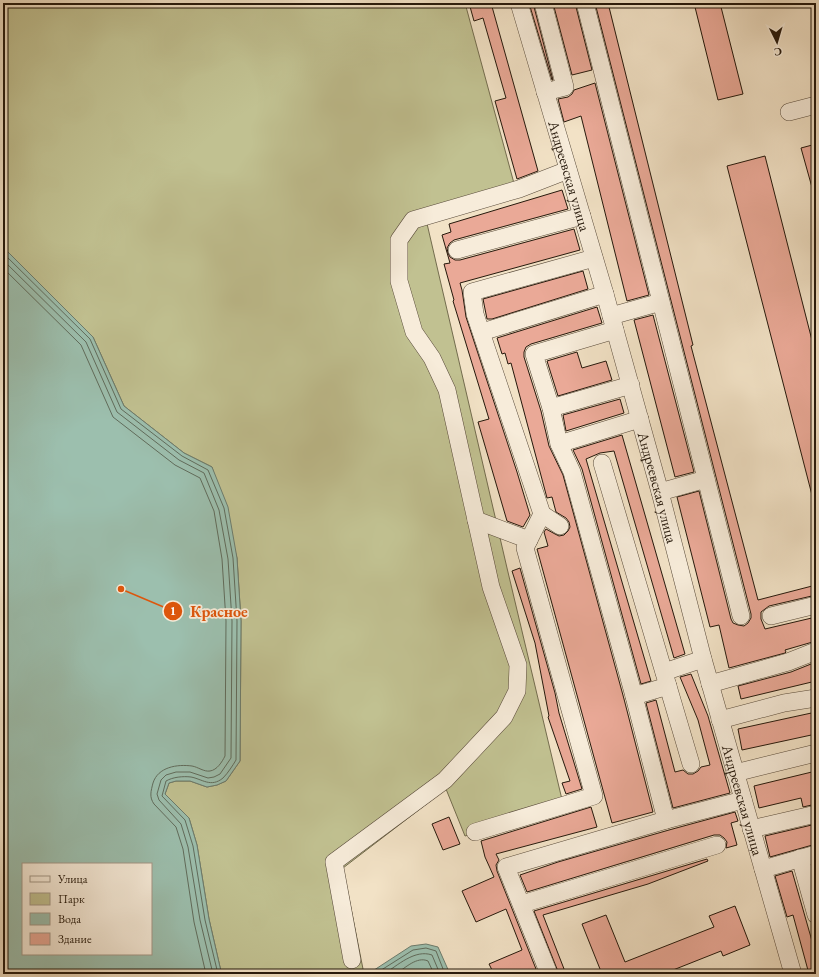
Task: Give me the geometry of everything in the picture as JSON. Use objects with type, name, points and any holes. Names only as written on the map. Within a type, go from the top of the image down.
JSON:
[{"type":"street","name":"Андреевская улица","points":[[519,3],[631,385],[703,659],[793,974]]},
{"type":"street","points":[[543,3],[564,86],[545,92]]},
{"type":"street","points":[[585,3],[741,616]]},
{"type":"street","points":[[789,112],[816,105]]},
{"type":"street","points":[[352,960],[334,862],[445,780],[504,717],[517,692],[518,665],[491,587],[447,390],[432,358],[414,332],[399,281],[399,240],[413,220],[519,189],[568,170]]},
{"type":"street","points":[[457,250],[582,216]]},
{"type":"street","points":[[560,526],[542,514],[475,314],[472,292],[594,258]]},
{"type":"street","points":[[482,332],[605,294]]},
{"type":"street","points":[[661,302],[613,323],[534,354],[552,408],[559,444],[572,472],[634,696],[666,820]]},
{"type":"street","points":[[552,408],[631,385]]},
{"type":"street","points":[[559,444],[640,419]]},
{"type":"street","points":[[602,463],[691,764]]},
{"type":"street","points":[[660,492],[706,479]]},
{"type":"street","points":[[475,832],[594,796],[525,548],[542,514]]},
{"type":"street","points":[[476,520],[529,540]]},
{"type":"street","points":[[771,616],[816,605]]},
{"type":"street","points":[[710,684],[788,662],[816,651]]},
{"type":"street","points":[[634,696],[703,659]]},
{"type":"street","points":[[720,720],[784,703],[816,698]]},
{"type":"street","points":[[735,773],[816,753]]},
{"type":"street","points":[[549,974],[506,867],[666,820],[743,800]]},
{"type":"street","points":[[751,829],[816,814]]},
{"type":"street","points":[[522,904],[718,845]]},
{"type":"street","points":[[763,869],[816,854]]},
{"type":"street","points":[[800,858],[816,915]]},
{"type":"green space","points":[[3,3],[465,3],[515,187],[425,215],[564,808],[465,836],[446,789],[343,868],[364,974],[222,974],[209,919],[197,845],[189,818],[165,794],[169,783],[176,781],[190,781],[207,787],[217,785],[226,781],[240,761],[241,621],[237,558],[212,467],[184,453],[124,406],[93,337],[3,247]]},
{"type":"water","points":[[3,247],[93,337],[124,406],[184,453],[212,467],[228,507],[237,558],[241,621],[240,761],[226,781],[217,785],[207,787],[190,781],[176,781],[169,783],[165,794],[189,818],[197,845],[209,919],[222,974],[3,974]]},
{"type":"water","points":[[426,944],[438,947],[450,974],[368,974],[411,946]]},
{"type":"building","points":[[469,3],[491,3],[538,171],[517,179],[495,101],[506,98],[483,18],[474,21]]},
{"type":"building","points":[[529,3],[533,3],[553,80],[552,80]]},
{"type":"building","points":[[553,3],[575,3],[592,70],[572,75]]},
{"type":"building","points":[[595,3],[608,3],[693,345],[691,346],[758,600],[816,585],[816,595],[769,606],[761,612],[761,619],[765,629],[816,617],[816,641],[785,650],[785,653],[729,668],[719,625],[710,627],[677,497],[699,491],[731,619],[733,623],[744,626],[751,618],[751,614]]},
{"type":"building","points":[[694,3],[720,3],[743,94],[718,100]]},
{"type":"building","points":[[595,83],[649,295],[627,301],[581,116],[564,122],[558,99],[568,97],[574,90]]},
{"type":"building","points":[[816,144],[816,191],[813,191],[801,148]]},
{"type":"building","points":[[765,156],[816,356],[816,499],[813,499],[727,166]]},
{"type":"building","points":[[562,190],[568,209],[454,240],[447,248],[450,257],[455,260],[460,260],[574,229],[580,250],[460,283],[466,317],[530,515],[523,527],[507,521],[478,422],[489,419],[453,301],[454,300],[444,264],[450,263],[442,235],[451,232],[449,224]]},
{"type":"building","points":[[583,271],[588,289],[492,319],[487,319],[483,299]]},
{"type":"building","points":[[597,307],[602,323],[531,344],[526,347],[524,357],[541,411],[549,446],[563,475],[653,812],[612,823],[537,549],[548,546],[544,532],[546,529],[559,536],[564,535],[570,527],[569,522],[566,518],[556,512],[552,497],[547,498],[511,363],[508,364],[505,353],[502,354],[497,338]]},
{"type":"building","points":[[653,315],[694,472],[675,477],[634,320]]},
{"type":"building","points":[[577,352],[582,368],[606,361],[612,380],[558,396],[547,361]]},
{"type":"building","points":[[620,399],[624,413],[566,431],[563,415]]},
{"type":"building","points":[[622,435],[685,654],[674,658],[614,451],[600,453],[586,459],[651,681],[641,684],[582,469],[573,450]]},
{"type":"building","points":[[520,568],[555,693],[559,713],[582,789],[566,794],[562,783],[570,781],[548,717],[535,643],[512,571]]},
{"type":"building","points":[[816,662],[816,681],[741,699],[738,686],[791,672]]},
{"type":"building","points":[[691,674],[708,716],[730,793],[673,808],[646,703],[656,700],[675,772],[683,770],[688,774],[693,774],[701,767],[710,765],[698,720],[680,677]]},
{"type":"building","points":[[816,712],[816,734],[742,750],[738,729]]},
{"type":"building","points":[[816,771],[816,804],[803,807],[801,798],[759,808],[754,786]]},
{"type":"building","points":[[591,807],[597,827],[496,854],[499,860],[496,865],[497,871],[538,974],[494,974],[489,964],[522,950],[506,909],[476,922],[462,891],[494,877],[485,857],[481,841]]},
{"type":"building","points":[[735,812],[738,821],[731,823],[737,845],[726,848],[727,842],[724,838],[720,835],[714,835],[527,892],[520,875],[558,862]]},
{"type":"building","points":[[449,817],[460,844],[443,850],[432,824]]},
{"type":"building","points":[[816,824],[816,844],[770,857],[765,836]]},
{"type":"building","points":[[707,859],[708,861],[648,884],[543,915],[566,974],[559,974],[534,911]]},
{"type":"building","points":[[792,871],[812,941],[816,940],[816,974],[809,974],[793,915],[787,917],[775,876]]},
{"type":"building","points":[[735,906],[750,945],[723,956],[721,951],[663,974],[602,974],[582,924],[606,915],[625,962],[714,927],[709,916]]},
{"type":"place","name":"Красное","points":[[121,589]]}]
